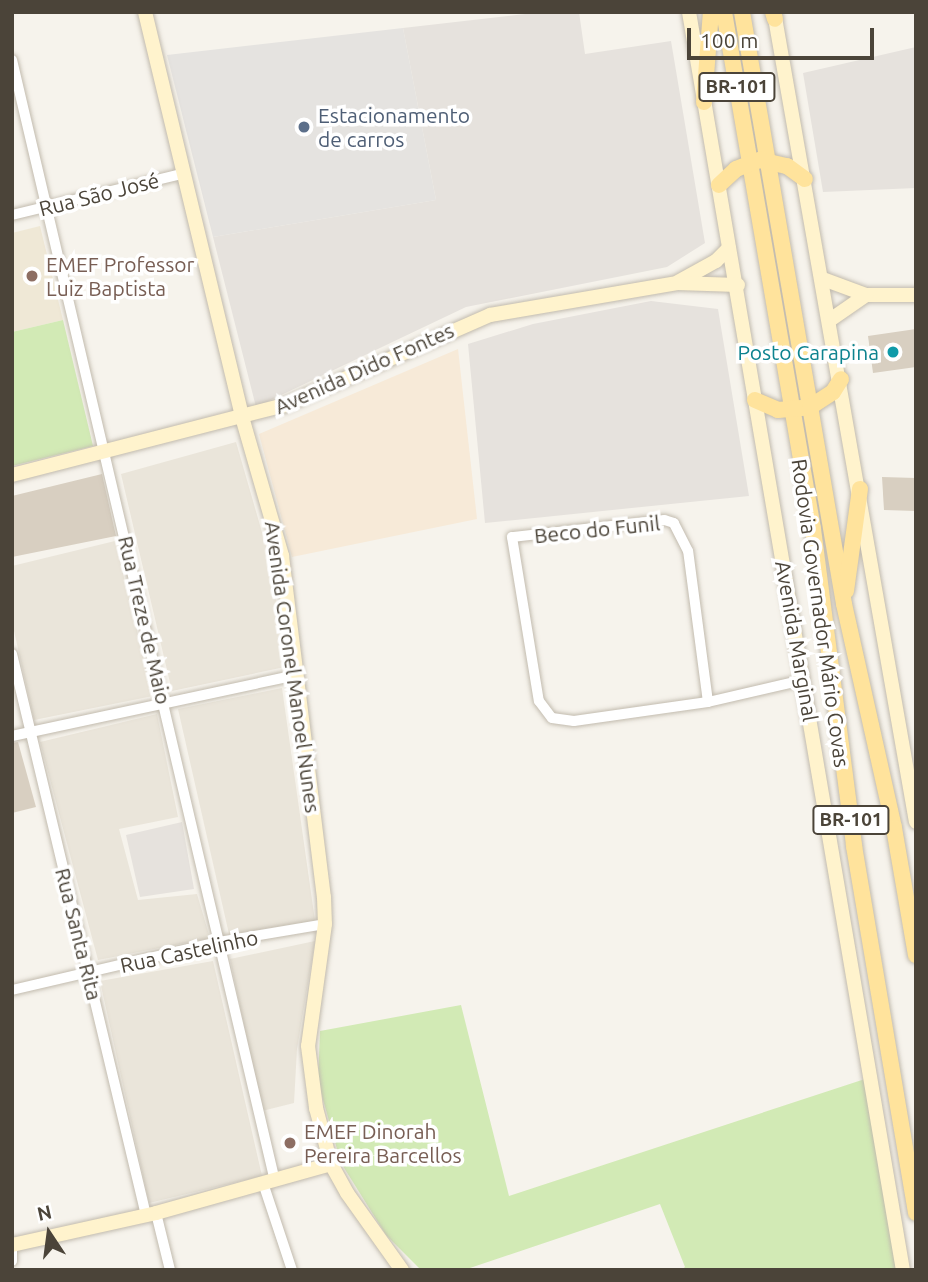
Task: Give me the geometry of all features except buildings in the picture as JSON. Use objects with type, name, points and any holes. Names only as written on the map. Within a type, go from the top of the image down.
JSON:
[{"type":"main road","points":[[704,102],[711,12]]},
{"type":"main road","name":"Rodovia Governador Mário Covas","points":[[724,12],[825,609],[854,846],[916,1213]]},
{"type":"main road","name":"Rodovia Governador Mário Covas","points":[[742,12],[844,604],[894,828],[916,955]]},
{"type":"main road","points":[[719,185],[736,169],[750,162],[769,160],[788,166],[805,179]]},
{"type":"main road","points":[[755,400],[790,409],[810,407],[832,392],[841,379]]},
{"type":"main road","points":[[844,604],[860,489]]},
{"type":"street","name":"Avenida Coronel Manoel Nunes","points":[[145,12],[242,417],[278,531],[325,924],[309,1067],[331,1164],[402,1270]]},
{"type":"street","name":"Avenida Marginal","points":[[689,12],[729,248],[738,285],[755,400],[903,1270]]},
{"type":"street","points":[[774,15],[841,379],[916,822]]},
{"type":"street","name":"Rua Treze de Maio","points":[[12,60],[165,703],[269,1182],[292,1270]]},
{"type":"street","name":"Rua São José","points":[[12,215],[185,173]]},
{"type":"street","name":"Avenida Dido Fontes","points":[[677,283],[706,267],[729,248]]},
{"type":"street","points":[[822,279],[866,295],[916,295]]},
{"type":"street","name":"Avenida Dido Fontes","points":[[12,475],[242,417],[316,393],[490,315],[677,283],[738,285]]},
{"type":"street","points":[[830,320],[866,295]]},
{"type":"street","name":"Beco do Funil","points":[[708,702],[688,551],[674,523],[664,520],[512,537],[539,701],[552,718],[574,721],[708,702],[803,680]]},
{"type":"street","name":"Rua Santa Rita","points":[[12,654],[29,732],[151,1214],[170,1270]]},
{"type":"street","points":[[12,736],[297,675]]},
{"type":"street","name":"Rua Castelinho","points":[[12,990],[218,942],[325,924]]},
{"type":"street","points":[[12,1261],[12,1244],[151,1214],[331,1164]]},
{"type":"shaded area","points":[[542,12],[579,12],[585,54],[671,41],[705,243],[667,267],[466,307],[256,407],[213,237],[436,200],[403,28]]},
{"type":"shaded area","name":"Estacionamento de carros","points":[[403,28],[436,200],[213,237],[167,55]]},
{"type":"shaded area","points":[[916,47],[916,188],[823,192],[803,73]]},
{"type":"shaded area","name":"EMEF Professor Luiz Baptista","points":[[40,226],[63,320],[12,332],[12,233]]},
{"type":"shaded area","points":[[651,301],[718,309],[749,496],[485,523],[468,344],[533,324]]},
{"type":"shaded area","points":[[458,349],[477,519],[292,557],[259,434]]},
{"type":"shaded area","points":[[236,442],[272,567],[285,667],[172,691],[121,474]]},
{"type":"shaded area","points":[[115,541],[153,696],[34,720],[12,622],[12,566]]},
{"type":"shaded area","points":[[282,688],[315,921],[229,934],[178,709]]},
{"type":"shaded area","points":[[157,714],[178,817],[119,829],[138,900],[197,894],[210,938],[98,960],[40,742]]},
{"type":"shaded area","points":[[182,822],[194,889],[140,897],[126,835]]},
{"type":"shaded area","points":[[315,941],[297,1049],[294,1103],[262,1111],[230,959]]},
{"type":"shaded area","points":[[213,961],[262,1176],[149,1203],[100,981]]},
{"type":"green space","points":[[63,320],[93,446],[12,466],[12,332]]},
{"type":"green space","points":[[461,1005],[509,1196],[868,1078],[899,1270],[681,1270],[685,1267],[660,1204],[464,1270],[421,1270],[386,1235],[341,1163],[318,1082],[320,1031]]},
{"type":"place","name":"Estacionamento de carros","points":[[304,127]]},
{"type":"place","name":"EMEF Professor Luiz Baptista","points":[[32,276]]},
{"type":"place","name":"Posto Carapina","points":[[893,352]]},
{"type":"place","name":"EMEF Dinorah Pereira Barcellos","points":[[290,1143]]}]
